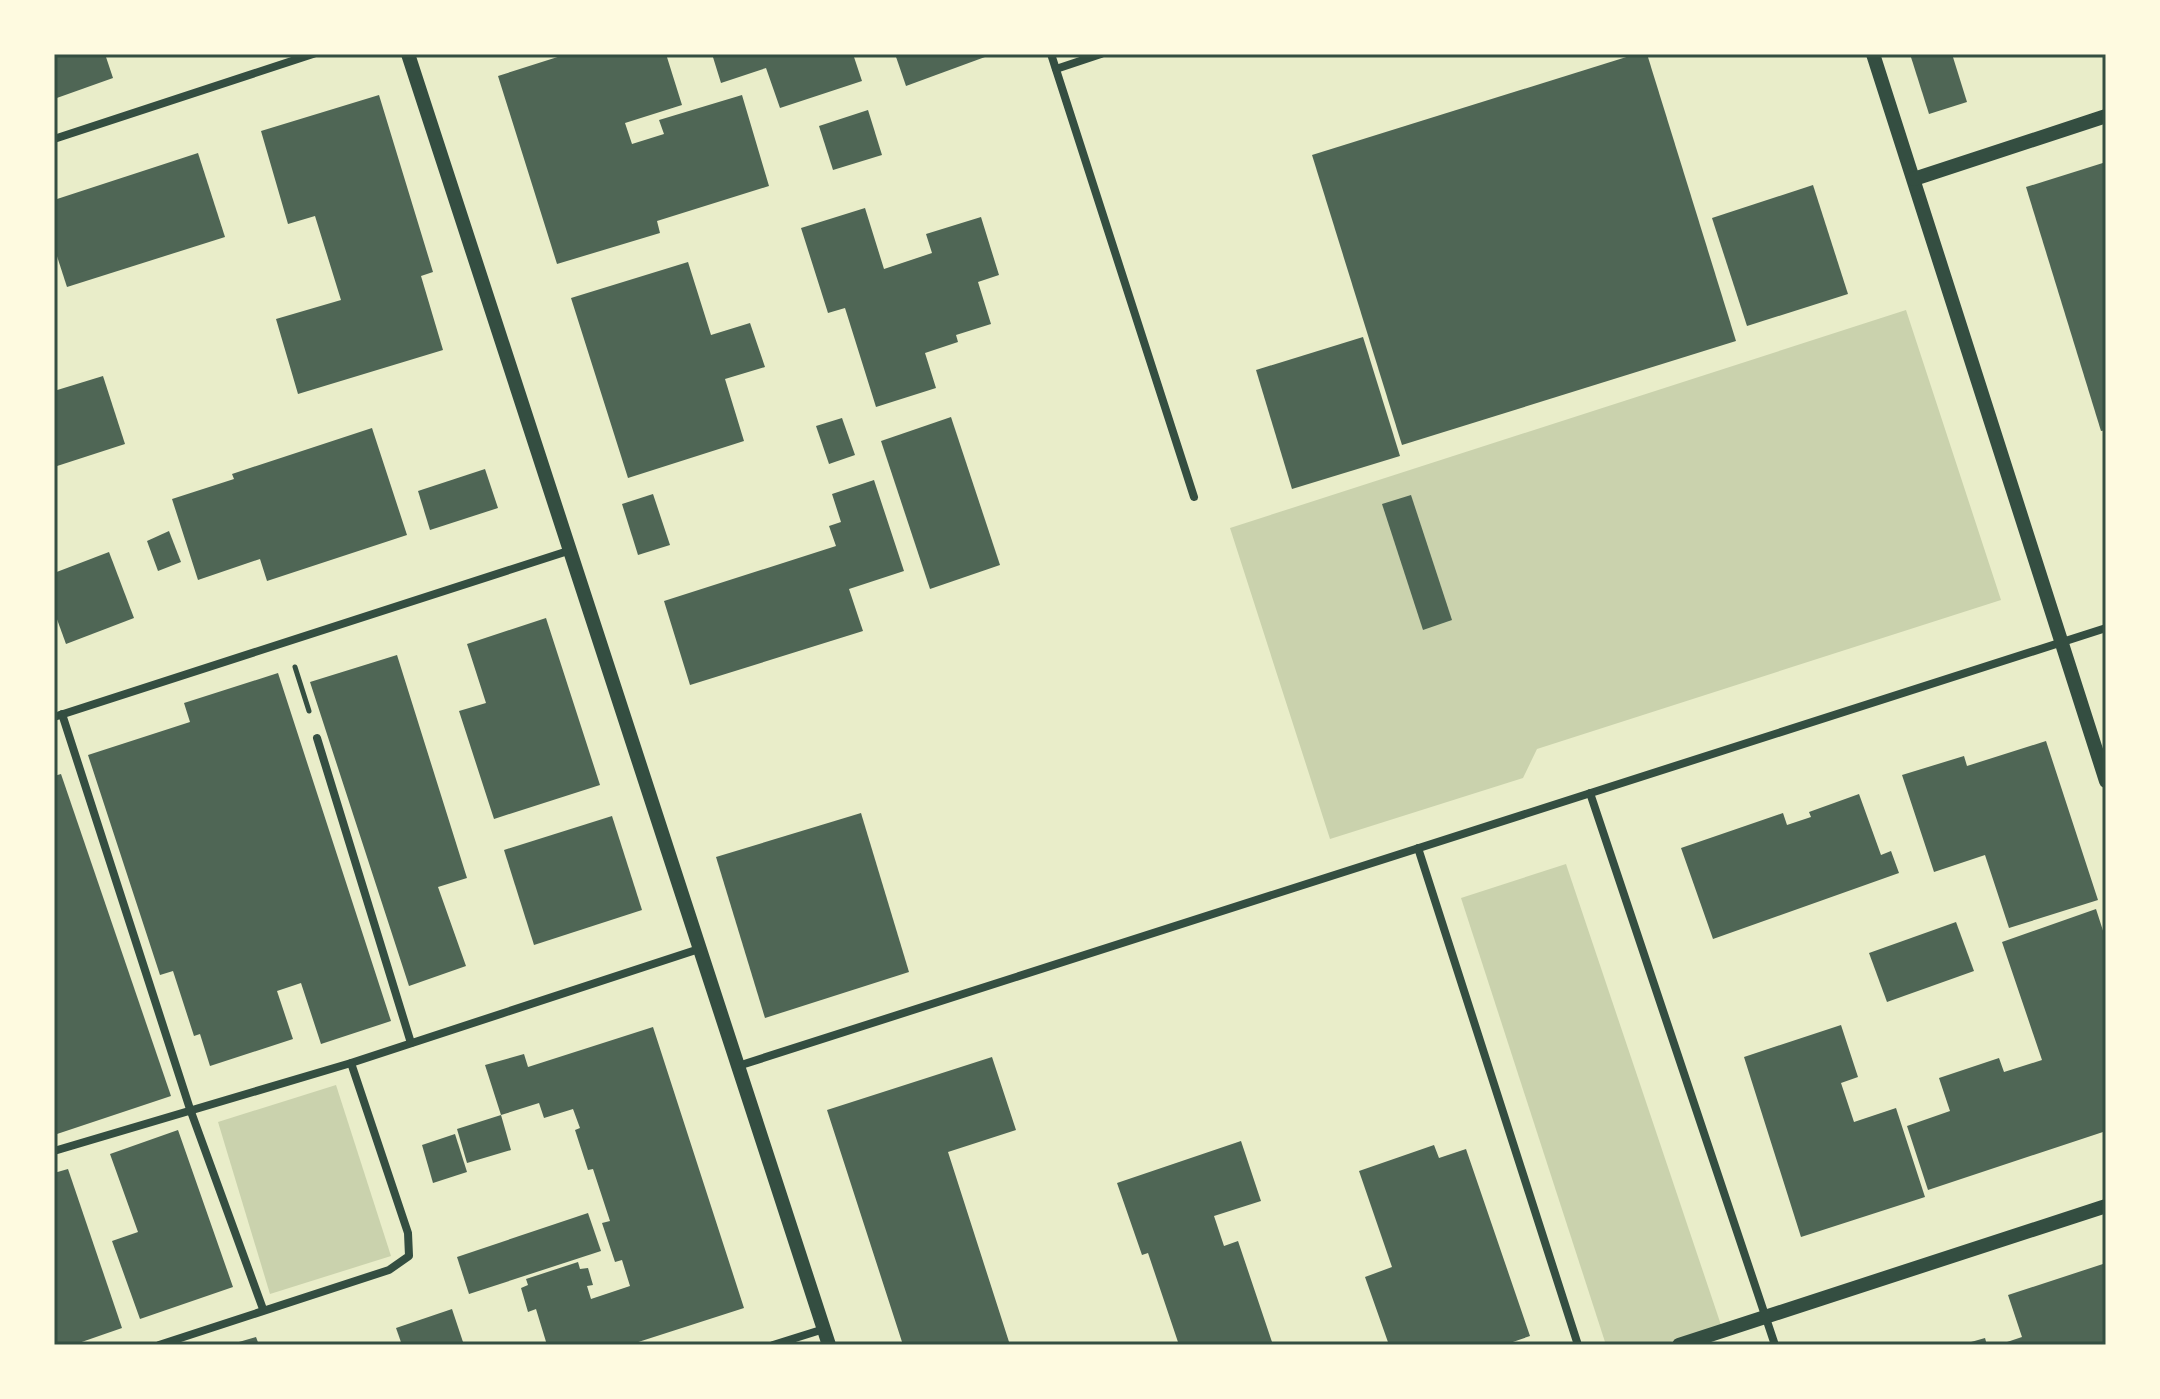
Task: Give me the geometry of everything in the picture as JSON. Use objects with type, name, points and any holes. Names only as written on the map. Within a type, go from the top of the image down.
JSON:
[{"type":"street","points":[[54,139],[313,54]]},
{"type":"street","points":[[408,54],[829,1345]]},
{"type":"street","points":[[1051,54],[1194,497]]},
{"type":"street","points":[[1056,69],[1101,54]]},
{"type":"street","points":[[1873,54],[2106,781]]},
{"type":"street","points":[[1914,179],[2106,116]]},
{"type":"street","points":[[263,1309],[190,1109],[58,716],[568,551]]},
{"type":"street","points":[[738,1066],[2106,628]]},
{"type":"street","points":[[317,738],[411,1043]]},
{"type":"street","points":[[1590,793],[1775,1345]]},
{"type":"street","points":[[1418,848],[1578,1345]]},
{"type":"street","points":[[54,1151],[351,1063],[702,948]]},
{"type":"street","points":[[159,1345],[389,1270],[409,1256],[408,1233],[351,1063]]},
{"type":"street","points":[[1679,1345],[2106,1206]]},
{"type":"street","points":[[773,1345],[824,1329]]},
{"type":"path","points":[[288,643],[317,738]]},
{"type":"green space","points":[[1906,310],[2001,600],[1537,749],[1523,778],[1330,839],[1230,528]]},
{"type":"green space","points":[[1566,864],[1721,1325],[1661,1345],[1606,1345],[1461,898]]},
{"type":"green space","points":[[336,1085],[391,1256],[270,1294],[218,1122]]},
{"type":"building","points":[[54,54],[105,54],[113,78],[54,99]]},
{"type":"building","points":[[567,54],[666,54],[682,105],[625,123],[632,144],[664,134],[659,120],[742,95],[769,186],[657,221],[660,233],[557,264],[498,76]]},
{"type":"building","points":[[712,54],[853,54],[862,81],[780,108],[766,68],[721,83]]},
{"type":"building","points":[[895,54],[985,54],[985,57],[906,86]]},
{"type":"building","points":[[1636,54],[1647,54],[1736,341],[1402,445],[1312,155]]},
{"type":"building","points":[[1910,54],[1952,54],[1967,102],[1929,114]]},
{"type":"building","points":[[379,95],[433,272],[421,276],[443,350],[298,394],[276,319],[341,300],[315,216],[288,224],[261,131]]},
{"type":"building","points":[[868,110],[882,155],[833,170],[819,126]]},
{"type":"building","points":[[198,153],[225,237],[67,287],[54,247],[54,200]]},
{"type":"building","points":[[2106,162],[2106,430],[2101,431],[2026,187]]},
{"type":"building","points":[[1813,185],[1848,294],[1747,326],[1712,218]]},
{"type":"building","points":[[865,208],[884,269],[932,253],[926,234],[981,217],[999,275],[978,282],[991,324],[956,335],[958,342],[925,353],[936,388],[876,407],[845,308],[828,313],[801,228]]},
{"type":"building","points":[[688,262],[711,335],[750,323],[765,367],[725,379],[744,441],[628,478],[571,298]]},
{"type":"building","points":[[1363,337],[1400,456],[1292,489],[1256,370]]},
{"type":"building","points":[[103,376],[125,444],[54,467],[54,391]]},
{"type":"building","points":[[951,417],[1000,565],[930,589],[881,441]]},
{"type":"building","points":[[842,418],[855,455],[829,464],[816,426]]},
{"type":"building","points":[[372,428],[407,535],[267,581],[260,559],[198,580],[172,499],[234,479],[232,474]]},
{"type":"building","points":[[485,469],[498,508],[430,530],[418,491]]},
{"type":"building","points":[[874,480],[904,571],[849,589],[863,631],[690,685],[664,601],[836,546],[829,526],[841,522],[832,494]]},
{"type":"building","points":[[653,494],[670,545],[638,555],[622,504]]},
{"type":"building","points":[[1411,495],[1452,620],[1423,630],[1382,504]]},
{"type":"building","points":[[169,531],[181,562],[158,571],[147,541]]},
{"type":"building","points":[[109,552],[134,618],[66,644],[54,611],[54,573]]},
{"type":"building","points":[[546,618],[600,785],[494,819],[459,711],[486,703],[467,644]]},
{"type":"building","points":[[397,655],[467,878],[438,887],[466,966],[409,986],[310,682]]},
{"type":"building","points":[[278,673],[391,1021],[321,1044],[301,983],[277,991],[293,1039],[210,1066],[200,1034],[194,1036],[173,971],[160,975],[88,755],[190,722],[184,703]]},
{"type":"building","points":[[2046,741],[2098,900],[2009,928],[1985,855],[1934,872],[1902,775],[1964,756],[1967,766]]},
{"type":"building","points":[[61,774],[171,1096],[54,1135],[54,776]]},
{"type":"building","points":[[1859,794],[1881,855],[1891,851],[1899,873],[1713,939],[1681,848],[1783,813],[1787,825],[1811,817],[1809,812]]},
{"type":"building","points":[[861,813],[909,972],[765,1018],[716,857]]},
{"type":"building","points":[[612,816],[642,910],[534,945],[504,850]]},
{"type":"building","points":[[2096,909],[2106,940],[2106,1131],[1928,1190],[1907,1126],[1950,1111],[1939,1078],[1999,1058],[2004,1072],[2042,1060],[2002,942]]},
{"type":"building","points":[[1956,922],[1974,971],[1887,1002],[1869,953]]},
{"type":"building","points":[[1841,1025],[1858,1077],[1841,1083],[1854,1122],[1896,1108],[1925,1197],[1801,1237],[1744,1057]]},
{"type":"building","points":[[653,1027],[744,1308],[629,1345],[547,1345],[536,1309],[528,1312],[521,1288],[528,1285],[526,1279],[578,1262],[580,1269],[588,1268],[593,1285],[587,1286],[591,1299],[630,1286],[622,1260],[615,1262],[602,1223],[610,1221],[593,1169],[588,1170],[575,1130],[580,1128],[573,1109],[544,1118],[539,1103],[501,1115],[485,1065],[524,1054],[528,1067]]},
{"type":"building","points":[[992,1057],[1016,1130],[948,1152],[1010,1345],[903,1345],[827,1110]]},
{"type":"building","points":[[501,1115],[511,1150],[467,1163],[457,1129]]},
{"type":"building","points":[[178,1130],[233,1287],[140,1319],[112,1241],[138,1232],[110,1154]]},
{"type":"building","points":[[455,1134],[467,1172],[433,1183],[422,1145]]},
{"type":"building","points":[[1241,1141],[1261,1201],[1214,1216],[1224,1246],[1238,1241],[1273,1345],[1179,1345],[1148,1253],[1142,1255],[1117,1183]]},
{"type":"building","points":[[1434,1145],[1439,1158],[1466,1149],[1530,1336],[1504,1345],[1389,1345],[1365,1277],[1392,1267],[1359,1171]]},
{"type":"building","points":[[68,1169],[122,1328],[73,1345],[54,1345],[54,1173]]},
{"type":"building","points":[[588,1213],[601,1251],[469,1294],[457,1257]]},
{"type":"building","points":[[2106,1263],[2106,1345],[1998,1345],[2022,1337],[2008,1295]]},
{"type":"building","points":[[452,1309],[464,1345],[402,1345],[396,1328]]},
{"type":"building","points":[[256,1337],[259,1345],[232,1345],[232,1344]]},
{"type":"building","points":[[1985,1338],[1987,1345],[1964,1345],[1964,1344]]}]
